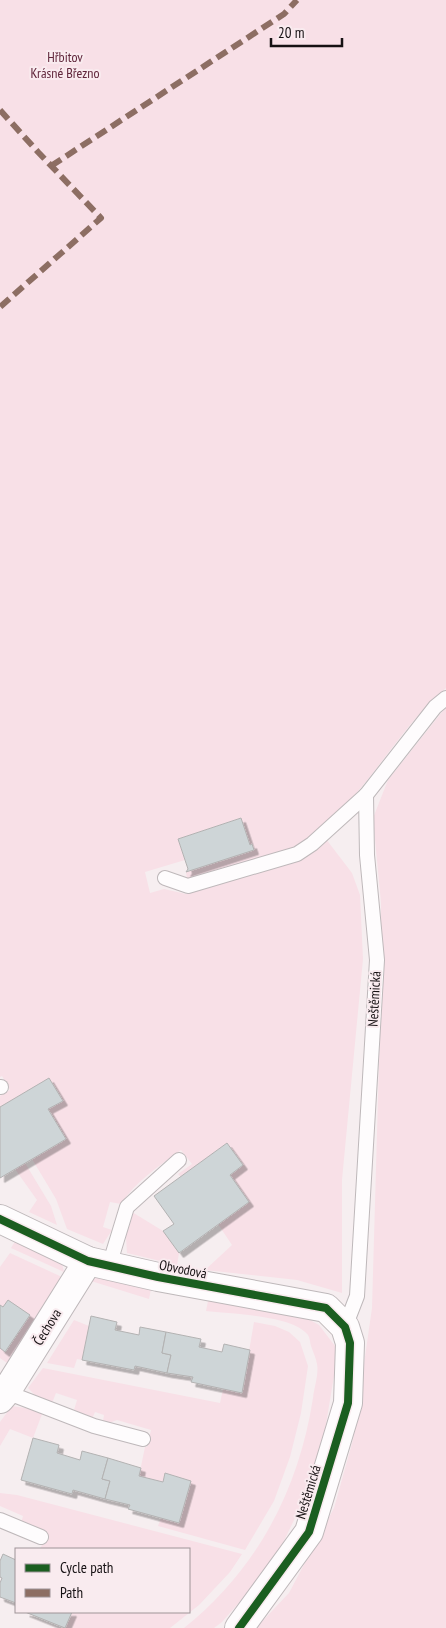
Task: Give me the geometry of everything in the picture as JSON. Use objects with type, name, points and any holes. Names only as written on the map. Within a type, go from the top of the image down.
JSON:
[{"type":"street","name":"Obvodová","points":[[0,1219],[98,1264],[326,1308],[348,1335]]},
{"type":"street","name":"Čechova","points":[[3,1396],[98,1264]]},
{"type":"street","name":"Neštěmická","points":[[239,1628],[309,1532],[348,1403],[348,1335]]},
{"type":"lane","points":[[165,878],[188,886],[297,854],[312,844],[366,795],[434,707],[446,698]]},
{"type":"lane","name":"Neštěmická","points":[[348,1335],[357,1296],[377,960],[367,855],[366,795]]},
{"type":"lane","points":[[98,1264],[127,1207],[179,1160]]},
{"type":"lane","name":"Čechova","points":[[3,1396],[94,1426],[143,1439]]},
{"type":"lane","points":[[0,1520],[41,1537]]},
{"type":"green space","name":"Hřbitov Krásné Březno","points":[[0,0],[446,0],[446,688],[422,711],[370,777],[337,813],[293,849],[187,879],[186,872],[254,850],[252,844],[250,845],[240,818],[178,839],[185,860],[145,872],[150,893],[164,889],[186,894],[299,861],[315,850],[326,839],[352,873],[360,895],[363,959],[342,1180],[342,1293],[297,1280],[205,1270],[232,1245],[218,1224],[249,1202],[230,1175],[243,1165],[227,1143],[181,1177],[178,1174],[192,1164],[181,1150],[141,1181],[121,1204],[110,1202],[103,1227],[112,1230],[103,1244],[67,1229],[56,1199],[32,1159],[66,1139],[48,1109],[63,1101],[49,1078],[0,1107],[0,1096],[10,1090],[2,1076],[0,1077]]},
{"type":"green space","points":[[446,707],[446,1628],[256,1628],[289,1593],[334,1508],[353,1440],[372,1308],[381,993],[381,903],[373,818],[388,780]]},
{"type":"green space","points":[[25,1163],[51,1206],[57,1225],[29,1212],[37,1200],[15,1169]]},
{"type":"green space","points":[[132,1212],[163,1231],[179,1253],[177,1265],[127,1253],[126,1236]]},
{"type":"green space","points":[[16,1240],[58,1258],[64,1272],[11,1248]]},
{"type":"green space","points":[[10,1253],[62,1277],[10,1365],[0,1358],[0,1348],[6,1352],[30,1315],[8,1300],[3,1307],[0,1305],[0,1267]]},
{"type":"green space","points":[[105,1276],[151,1289],[149,1299],[91,1281],[97,1277]]},
{"type":"green space","points":[[208,1301],[290,1309],[319,1325],[335,1346],[336,1364],[319,1458],[306,1495],[283,1543],[257,1582],[222,1622],[214,1628],[184,1628],[210,1605],[233,1580],[253,1554],[271,1525],[297,1464],[306,1432],[317,1372],[317,1362],[309,1336],[300,1328],[276,1319],[206,1311]]},
{"type":"green space","points":[[74,1320],[89,1326],[82,1360],[77,1359],[74,1368],[47,1363]]},
{"type":"green space","points":[[254,1322],[275,1326],[289,1332],[300,1342],[308,1366],[301,1413],[290,1457],[274,1501],[245,1550],[158,1526],[161,1518],[179,1523],[191,1481],[165,1474],[163,1482],[139,1476],[145,1447],[147,1447],[151,1430],[117,1420],[109,1423],[103,1421],[104,1415],[95,1412],[92,1419],[74,1410],[77,1400],[56,1393],[52,1403],[35,1395],[28,1388],[43,1368],[220,1403],[223,1389],[242,1392]]},
{"type":"green space","points":[[12,1406],[32,1409],[42,1414],[33,1438],[10,1429],[0,1446],[0,1422]]},
{"type":"green space","points":[[0,1493],[17,1495],[242,1554],[230,1572],[190,1612],[190,1548],[40,1548],[44,1545],[48,1533],[21,1523],[23,1516],[0,1506]]},
{"type":"green space","points":[[72,1613],[189,1613],[170,1628],[65,1628]]},
{"type":"building","points":[[241,818],[250,845],[252,844],[254,850],[186,872],[188,869],[178,839]]},
{"type":"building","points":[[49,1078],[63,1101],[48,1109],[66,1139],[0,1178],[0,1107]]},
{"type":"building","points":[[227,1143],[243,1165],[230,1175],[249,1202],[179,1253],[163,1231],[174,1224],[154,1196]]},
{"type":"building","points":[[8,1300],[30,1315],[5,1352],[0,1348],[0,1305],[3,1307]]},
{"type":"building","points":[[91,1316],[117,1322],[115,1330],[139,1335],[140,1327],[166,1332],[162,1353],[171,1355],[167,1373],[135,1366],[134,1370],[82,1360]]},
{"type":"building","points":[[166,1332],[201,1339],[199,1347],[222,1352],[224,1344],[250,1350],[242,1393],[191,1382],[193,1377],[167,1373],[171,1355],[162,1353]]},
{"type":"building","points":[[33,1438],[59,1445],[57,1453],[80,1460],[82,1451],[108,1458],[102,1479],[110,1481],[105,1499],[73,1490],[72,1494],[21,1480]]},
{"type":"building","points":[[108,1458],[141,1468],[139,1476],[163,1482],[165,1473],[191,1481],[179,1523],[128,1509],[130,1505],[105,1499],[110,1481],[102,1479]]},
{"type":"building","points":[[3,1554],[15,1560],[15,1603],[0,1597],[2,1578],[0,1577],[0,1561]]},
{"type":"building","points":[[28,1613],[72,1613],[65,1628]]},
{"type":"marked path","points":[[51,166],[284,14],[297,0]]},
{"type":"marked path","points":[[0,110],[101,218],[0,307]]},
{"type":"cycle path","points":[[0,1219],[88,1261],[158,1277],[326,1308],[345,1327],[350,1343],[348,1403],[309,1532],[239,1628]]}]
